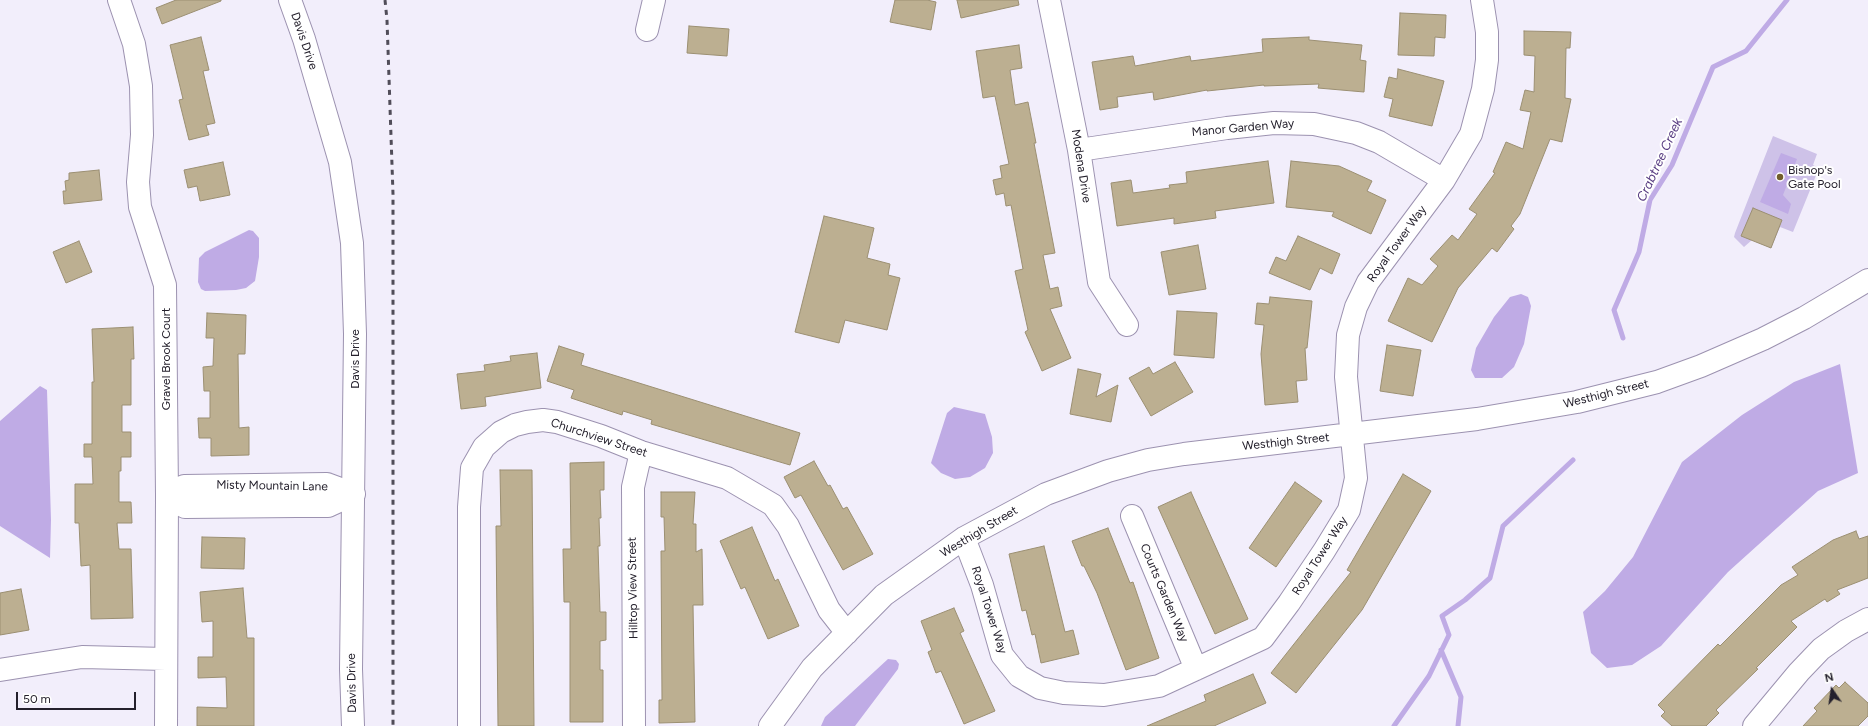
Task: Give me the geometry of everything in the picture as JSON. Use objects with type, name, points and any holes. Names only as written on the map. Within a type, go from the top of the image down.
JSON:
[{"type":"street","name":"Gravel Brook Court","points":[[119,0],[134,44],[141,86],[142,135],[138,182],[140,207],[165,285],[167,496],[166,726]]},
{"type":"street","name":"Davis Drive","points":[[290,0],[304,39],[340,162],[352,243],[355,334],[351,668],[353,726]]},
{"type":"street","points":[[647,30],[654,0]]},
{"type":"street","name":"Modena Drive","points":[[1049,0],[1079,150],[1099,282],[1127,325]]},
{"type":"street","name":"Royal Tower Way","points":[[964,538],[982,585],[1002,655],[1019,676],[1040,688],[1064,693],[1104,695],[1160,686],[1263,638],[1324,552],[1349,510],[1356,478],[1346,377],[1348,335],[1356,307],[1368,282],[1444,180],[1471,134],[1483,89],[1487,60],[1487,32],[1482,0]]},
{"type":"street","name":"Manor Garden Way","points":[[1079,150],[1233,127],[1274,124],[1314,124],[1356,133],[1379,142],[1444,180]]},
{"type":"street","name":"Westhigh Street","points":[[770,726],[812,668],[884,595],[964,538],[1046,494],[1108,471],[1148,460],[1267,443],[1352,435],[1527,412],[1577,402],[1657,382],[1702,366],[1763,339],[1804,318],[1868,280]]},
{"type":"street","name":"Churchview Street","points":[[469,726],[469,507],[472,468],[484,447],[501,432],[514,425],[544,420],[557,422],[601,436],[641,452],[727,478],[773,505],[788,526],[829,610],[847,633]]},
{"type":"street","name":"Hilltop View Street","points":[[634,726],[633,488],[641,452]]},
{"type":"street","name":"Misty Mountain Lane","points":[[167,496],[185,507],[328,506],[354,494]]},
{"type":"street","name":"Courts Garden Way","points":[[1132,516],[1196,669]]},
{"type":"street","points":[[1754,726],[1799,672],[1822,649],[1846,631],[1868,619]]},
{"type":"street","points":[[0,670],[82,657],[166,658]]},
{"type":"shaded area","points":[[1773,136],[1817,154],[1813,165],[1819,168],[1793,232],[1780,227],[1771,248],[1752,240],[1744,247],[1734,237],[1735,233]]},
{"type":"shaded area","name":"Bishop's Gate Pool","points":[[1781,153],[1797,159],[1783,195],[1791,204],[1788,214],[1760,202]]},
{"type":"shaded area","points":[[249,230],[253,231],[259,238],[259,257],[255,281],[246,288],[236,290],[205,291],[201,289],[198,282],[199,258],[205,252]]},
{"type":"shaded area","points":[[1521,294],[1528,297],[1531,306],[1524,344],[1514,367],[1502,378],[1475,378],[1471,370],[1476,348],[1494,317],[1510,297]]},
{"type":"shaded area","points":[[1840,364],[1858,473],[1818,491],[1728,572],[1661,646],[1632,665],[1607,668],[1591,653],[1583,612],[1605,591],[1633,557],[1682,462],[1742,415],[1794,382]]},
{"type":"shaded area","points":[[40,386],[47,390],[51,520],[50,558],[0,526],[0,421]]},
{"type":"shaded area","points":[[954,407],[985,414],[992,437],[993,453],[985,468],[970,477],[955,479],[941,473],[931,463],[947,413]]},
{"type":"shaded area","points":[[888,659],[896,660],[899,664],[898,669],[855,726],[821,726],[825,717]]},
{"type":"building","points":[[176,0],[221,1],[162,24],[156,8]]},
{"type":"building","points":[[895,0],[927,0],[936,2],[931,30],[890,22]]},
{"type":"building","points":[[957,0],[1018,0],[1019,5],[961,18]]},
{"type":"building","points":[[1400,13],[1446,15],[1445,38],[1435,37],[1434,56],[1398,55]]},
{"type":"building","points":[[689,26],[729,29],[727,56],[687,53]]},
{"type":"building","points":[[1524,31],[1571,32],[1570,48],[1566,48],[1565,98],[1571,99],[1562,142],[1550,139],[1520,214],[1511,226],[1514,229],[1497,252],[1492,248],[1458,288],[1432,342],[1388,321],[1408,278],[1422,285],[1438,266],[1430,259],[1452,235],[1458,240],[1477,214],[1469,209],[1495,173],[1493,172],[1506,142],[1523,149],[1531,112],[1520,110],[1525,90],[1534,92],[1535,56],[1524,55]]},
{"type":"building","points":[[201,37],[209,70],[203,71],[215,123],[206,125],[209,135],[189,140],[179,100],[183,99],[170,45]]},
{"type":"building","points":[[1309,37],[1309,40],[1362,45],[1360,60],[1366,61],[1364,92],[1318,88],[1319,84],[1264,85],[1207,90],[1154,100],[1153,92],[1117,97],[1118,107],[1100,110],[1092,62],[1133,56],[1135,66],[1190,56],[1191,61],[1263,52],[1262,39]]},
{"type":"building","points":[[1019,45],[1022,68],[1010,70],[1015,105],[1028,102],[1036,143],[1034,143],[1055,253],[1043,255],[1050,289],[1058,287],[1062,306],[1050,309],[1071,358],[1042,371],[1025,332],[1028,330],[1015,271],[1023,269],[1011,205],[1006,206],[1004,193],[996,195],[993,180],[1002,178],[1000,166],[1009,164],[995,96],[983,98],[976,51]]},
{"type":"building","points":[[1398,69],[1444,81],[1432,126],[1389,116],[1393,99],[1384,97],[1389,77],[1397,79]]},
{"type":"building","points":[[1268,161],[1274,203],[1215,211],[1216,218],[1174,224],[1174,218],[1117,226],[1111,183],[1131,180],[1133,193],[1170,188],[1169,185],[1187,183],[1186,172]]},
{"type":"building","points":[[1291,161],[1339,166],[1372,181],[1367,191],[1386,200],[1371,234],[1332,216],[1334,212],[1286,207]]},
{"type":"building","points":[[223,162],[230,195],[200,201],[197,186],[188,188],[184,170]]},
{"type":"building","points":[[99,170],[102,200],[64,204],[63,191],[66,191],[65,181],[69,180],[69,173]]},
{"type":"building","points":[[1753,208],[1782,220],[1771,248],[1741,236]]},
{"type":"building","points":[[824,216],[874,228],[867,258],[890,264],[888,275],[900,278],[887,330],[845,320],[839,343],[795,332]]},
{"type":"building","points":[[1298,236],[1340,254],[1332,274],[1320,268],[1310,290],[1269,273],[1276,257],[1286,261]]},
{"type":"building","points":[[79,241],[92,272],[66,283],[53,252]]},
{"type":"building","points":[[1198,245],[1206,289],[1169,295],[1161,252]]},
{"type":"building","points":[[1270,297],[1312,301],[1307,348],[1305,348],[1307,380],[1296,381],[1298,402],[1265,405],[1261,354],[1264,325],[1255,324],[1257,303],[1269,304]]},
{"type":"building","points":[[1177,311],[1217,313],[1214,358],[1174,355]]},
{"type":"building","points":[[207,313],[246,315],[245,354],[238,354],[239,428],[249,427],[249,455],[211,456],[211,438],[199,438],[198,418],[210,418],[210,391],[204,391],[203,367],[213,366],[214,338],[206,338]]},
{"type":"building","points":[[133,327],[134,359],[131,359],[131,405],[122,405],[122,432],[131,432],[131,457],[121,457],[121,471],[119,471],[119,502],[131,502],[132,523],[117,523],[119,549],[131,549],[133,618],[91,619],[90,565],[81,566],[79,523],[75,523],[75,484],[93,484],[92,457],[84,457],[84,444],[92,444],[92,382],[94,382],[92,329]]},
{"type":"building","points":[[1387,345],[1421,350],[1413,396],[1380,391]]},
{"type":"building","points":[[559,346],[584,354],[581,365],[800,433],[790,465],[651,424],[652,420],[623,411],[622,415],[571,398],[574,390],[547,381]]},
{"type":"building","points":[[537,353],[541,388],[485,397],[486,406],[461,409],[457,374],[485,371],[484,365],[511,361],[510,356]]},
{"type":"building","points":[[1175,362],[1193,392],[1151,416],[1129,378],[1149,367],[1153,374]]},
{"type":"building","points":[[1078,369],[1101,374],[1096,397],[1118,385],[1111,422],[1070,414]]},
{"type":"building","points":[[814,461],[828,486],[830,485],[843,509],[847,507],[873,554],[843,570],[801,495],[795,498],[784,477]]},
{"type":"building","points":[[604,462],[604,490],[600,490],[600,546],[598,546],[600,612],[606,612],[606,640],[600,641],[600,670],[603,670],[603,722],[570,722],[570,602],[564,602],[563,549],[571,549],[570,463]]},
{"type":"building","points":[[500,470],[532,470],[534,726],[498,726],[496,526],[501,526]]},
{"type":"building","points":[[1403,474],[1431,491],[1362,610],[1296,693],[1271,673],[1351,572],[1347,570]]},
{"type":"building","points":[[1295,482],[1322,501],[1276,567],[1249,548]]},
{"type":"building","points":[[661,492],[695,492],[693,524],[696,524],[696,552],[702,549],[703,605],[693,605],[695,722],[659,723],[659,700],[662,700],[661,551],[665,551],[664,517],[661,517]]},
{"type":"building","points":[[1191,492],[1248,619],[1215,634],[1158,507]]},
{"type":"building","points":[[752,527],[775,581],[778,579],[799,626],[768,639],[745,587],[741,589],[720,541]]},
{"type":"building","points":[[1108,528],[1130,583],[1133,582],[1159,658],[1126,670],[1097,593],[1084,566],[1082,566],[1072,541]]},
{"type":"building","points":[[1856,531],[1859,539],[1868,536],[1868,578],[1837,590],[1840,594],[1827,602],[1825,599],[1791,621],[1797,627],[1756,668],[1758,669],[1716,710],[1719,713],[1706,726],[1672,726],[1661,716],[1665,712],[1658,705],[1718,644],[1720,646],[1781,585],[1798,575],[1792,567],[1833,540]]},
{"type":"building","points":[[202,537],[245,538],[244,569],[201,568]]},
{"type":"building","points":[[1044,546],[1065,632],[1073,630],[1079,654],[1041,663],[1035,634],[1032,635],[1026,610],[1022,611],[1009,554]]},
{"type":"building","points":[[243,588],[247,638],[254,638],[254,726],[197,726],[197,707],[227,708],[226,677],[198,678],[198,657],[213,657],[213,621],[202,622],[200,592]]},
{"type":"building","points":[[21,589],[29,630],[0,635],[0,593]]},
{"type":"building","points":[[954,608],[964,631],[960,633],[995,711],[964,724],[941,671],[936,673],[928,652],[932,650],[921,621]]},
{"type":"building","points":[[1253,674],[1266,703],[1214,726],[1147,726],[1206,701],[1204,695]]},
{"type":"building","points":[[1845,682],[1868,703],[1868,716],[1858,726],[1803,726],[1817,711],[1814,708],[1836,685],[1839,688]]},
{"type":"waterway","name":"Crabtree Creek","points":[[1623,338],[1614,310],[1639,252],[1650,200],[1672,165],[1713,67],[1746,51],[1787,0]]},
{"type":"waterway","name":"Crabtree Creek","points":[[1394,726],[1429,676],[1449,635],[1442,616],[1465,600],[1490,578],[1503,526],[1573,460]]},
{"type":"waterway","points":[[1441,650],[1461,697],[1458,726]]},
{"type":"railway","points":[[385,0],[393,194],[393,726]]},
{"type":"place","name":"Bishop's Gate Pool","points":[[1780,177]]}]
